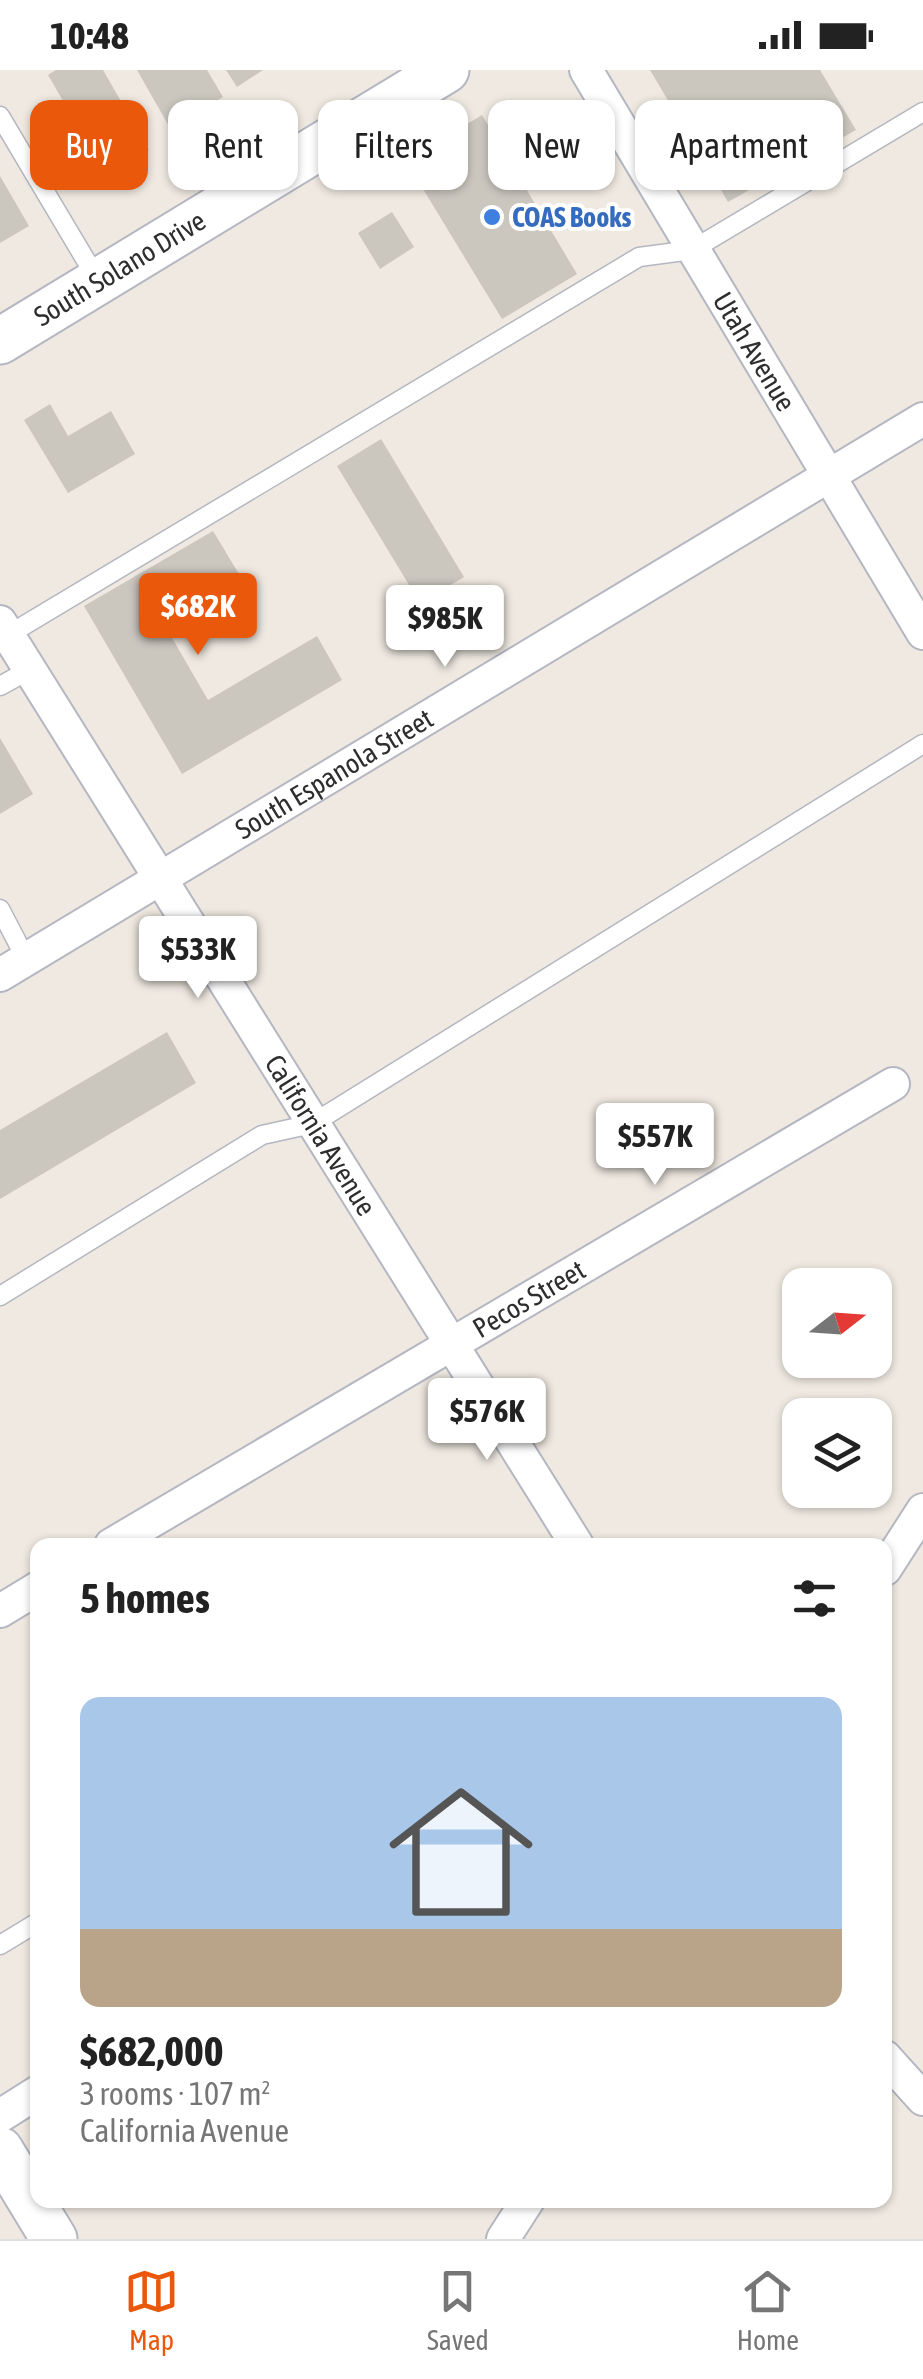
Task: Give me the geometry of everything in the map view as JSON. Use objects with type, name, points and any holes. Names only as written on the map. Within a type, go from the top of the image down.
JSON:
[{"type":"street","name":"South Solano Drive","points":[[0,341],[446,70]]},
{"type":"street","name":"Utah Avenue","points":[[586,70],[826,477],[923,633]]},
{"type":"street","name":"South Espanola Street","points":[[13,967],[923,418]]},
{"type":"street","name":"California Avenue","points":[[4,628],[449,1346],[572,1538]]},
{"type":"street","name":"Pecos Street","points":[[124,1538],[892,1084]]},
{"type":"street","points":[[892,1558],[923,1510]]},
{"type":"street","points":[[0,1610],[30,1593]]},
{"type":"street","points":[[892,2065],[923,2099]]},
{"type":"street","points":[[0,2116],[30,2097]]},
{"type":"street","points":[[0,2150],[30,2202]]},
{"type":"street","points":[[34,2208],[51,2238]]},
{"type":"lane","points":[[4,628],[638,257],[692,250],[923,112]]},
{"type":"lane","points":[[0,116],[98,281]]},
{"type":"lane","points":[[0,686],[29,670]]},
{"type":"lane","points":[[0,1296],[262,1135],[312,1124],[923,744]]},
{"type":"lane","points":[[0,909],[13,967]]},
{"type":"lane","points":[[0,1945],[30,1927]]},
{"type":"building","points":[[56,70],[103,70],[120,100],[62,100],[48,75]]},
{"type":"building","points":[[137,70],[207,70],[223,97],[168,100],[168,124]]},
{"type":"building","points":[[226,70],[263,70],[237,87]]},
{"type":"building","points":[[650,70],[820,70],[838,100],[668,100]]},
{"type":"building","points":[[843,108],[856,130],[843,137]]},
{"type":"building","name":"COAS Books","points":[[482,115],[488,125],[488,190],[527,190],[577,274],[502,319],[424,190],[468,190],[468,123]]},
{"type":"building","points":[[0,176],[29,226],[0,243]]},
{"type":"building","points":[[721,190],[749,190],[728,202]]},
{"type":"building","points":[[392,212],[414,247],[380,269],[358,233]]},
{"type":"building","points":[[50,404],[68,436],[111,411],[135,454],[68,493],[24,420]]},
{"type":"building","points":[[381,439],[464,577],[420,603],[337,466]]},
{"type":"building","points":[[213,531],[242,579],[164,624],[208,700],[317,636],[342,680],[182,774],[84,606]]},
{"type":"building","points":[[0,738],[33,794],[0,814]]},
{"type":"building","points":[[167,1032],[196,1083],[0,1199],[0,1130]]},
{"type":"place","name":"COAS Books","points":[[492,217]]}]
